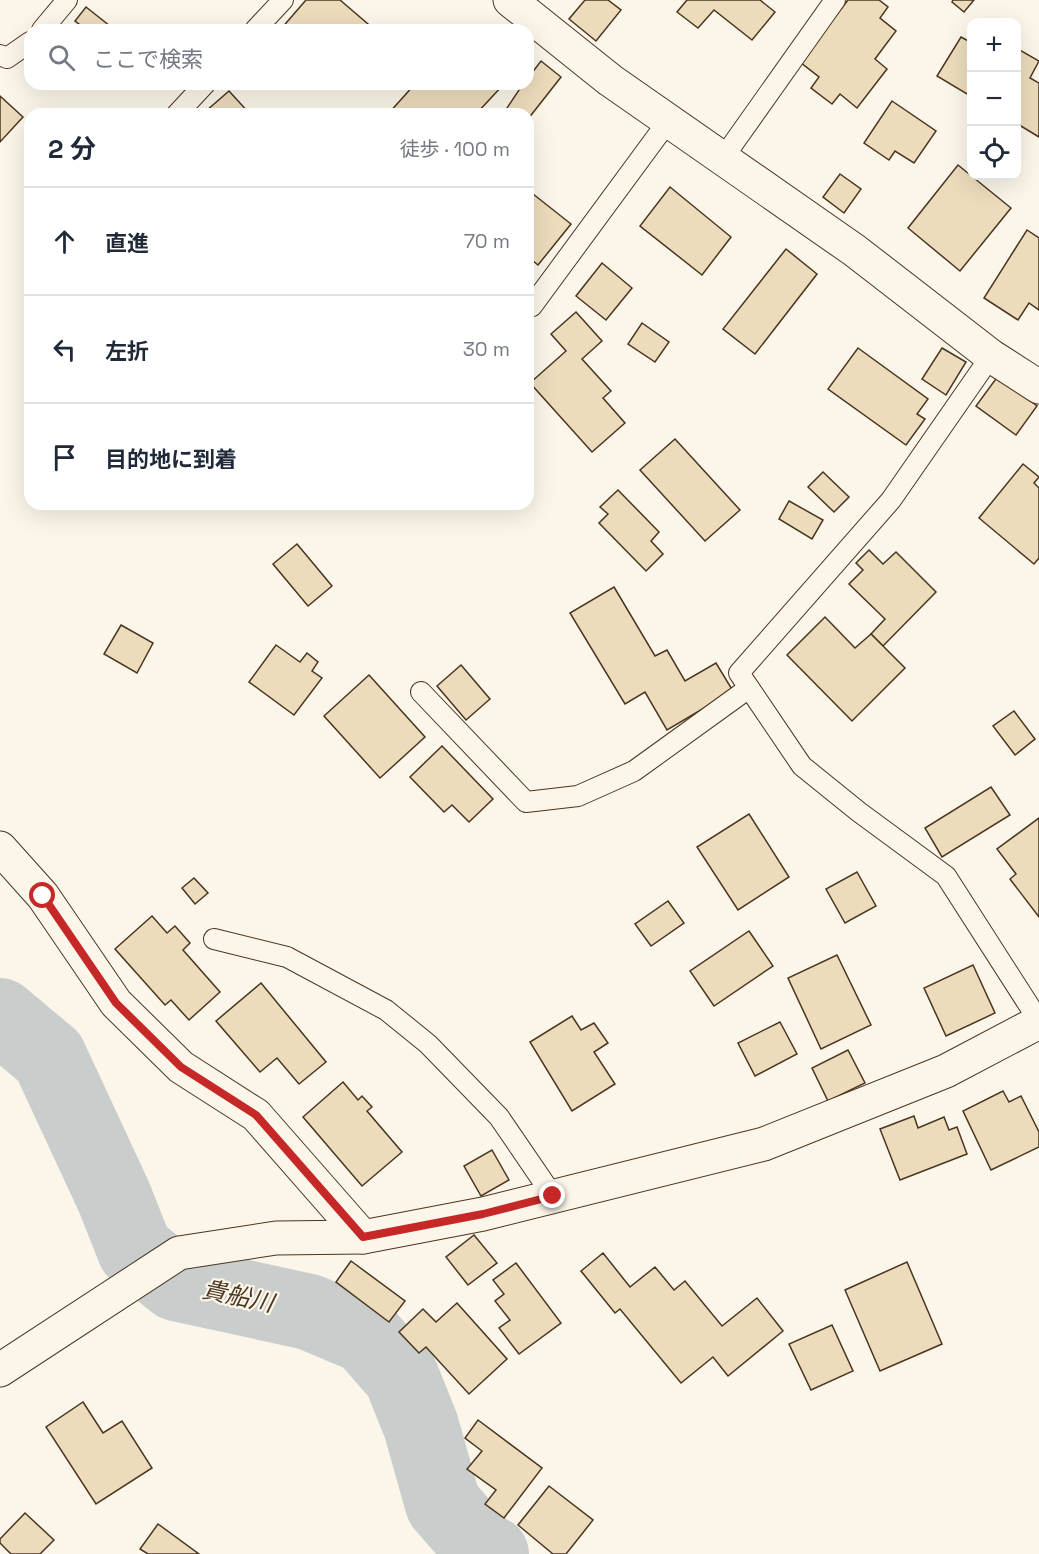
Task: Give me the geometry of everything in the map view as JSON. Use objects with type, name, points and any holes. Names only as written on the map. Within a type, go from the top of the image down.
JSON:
[{"type":"street","points":[[510,0],[610,80],[854,250],[991,356],[1039,387]]},
{"type":"street","points":[[0,848],[43,896],[116,1003],[181,1067],[256,1115],[363,1237]]},
{"type":"street","points":[[0,1370],[179,1253],[276,1238],[363,1237],[483,1214],[764,1143],[946,1071],[1039,1021]]},
{"type":"lane","points":[[47,24],[67,0]]},
{"type":"lane","points":[[260,24],[282,0]]},
{"type":"lane","points":[[723,158],[835,0]]},
{"type":"lane","points":[[0,55],[7,58],[24,46]]},
{"type":"lane","points":[[183,108],[199,90]]},
{"type":"lane","points":[[534,303],[669,120]]},
{"type":"lane","points":[[991,356],[891,500],[739,673],[802,766],[859,812],[946,876],[1039,1021]]},
{"type":"lane","points":[[421,692],[526,802],[578,796],[634,771],[749,688]]},
{"type":"lane","points":[[214,939],[287,957],[387,1010],[428,1044],[499,1117],[553,1196]]},
{"type":"building","points":[[306,0],[340,0],[368,24],[285,24]]},
{"type":"building","points":[[585,0],[608,0],[621,10],[596,41],[569,19]]},
{"type":"building","points":[[687,0],[760,0],[775,12],[752,40],[714,10],[698,28],[677,12]]},
{"type":"building","points":[[848,0],[879,0],[888,7],[880,18],[896,31],[875,59],[887,69],[857,108],[840,94],[832,104],[811,88],[819,77],[800,62]]},
{"type":"building","points":[[953,0],[974,0],[964,12],[952,2]]},
{"type":"building","points":[[86,7],[107,24],[79,24],[75,21]]},
{"type":"building","points":[[961,37],[967,40],[967,94],[937,76]]},
{"type":"building","points":[[1021,51],[1039,61],[1030,78],[1039,83],[1039,137],[1021,126]]},
{"type":"building","points":[[541,61],[561,77],[534,111],[534,108],[507,108],[519,90],[534,90],[534,70]]},
{"type":"building","points":[[410,90],[498,90],[482,108],[393,108]]},
{"type":"building","points":[[229,91],[245,108],[209,108]]},
{"type":"building","points":[[0,96],[23,117],[0,142]]},
{"type":"building","points":[[892,101],[936,131],[914,163],[895,151],[889,160],[864,143]]},
{"type":"building","points":[[958,165],[967,172],[967,180],[976,180],[1011,208],[960,271],[908,228]]},
{"type":"building","points":[[840,174],[861,189],[844,213],[823,197]]},
{"type":"building","points":[[670,187],[731,237],[702,275],[640,226]]},
{"type":"building","points":[[534,195],[571,224],[538,265],[534,262]]},
{"type":"building","points":[[1027,230],[1039,238],[1039,310],[1029,303],[1018,320],[984,298]]},
{"type":"building","points":[[786,249],[817,274],[755,354],[723,329]]},
{"type":"building","points":[[602,263],[632,288],[606,320],[576,296]]},
{"type":"building","points":[[576,312],[602,341],[582,359],[611,391],[603,398],[625,423],[592,452],[534,387],[534,379],[566,351],[551,334]]},
{"type":"building","points":[[642,323],[669,342],[655,362],[628,344]]},
{"type":"building","points":[[858,348],[928,399],[917,414],[925,419],[906,445],[828,389]]},
{"type":"building","points":[[942,348],[966,362],[946,395],[922,379]]},
{"type":"building","points":[[998,376],[1037,406],[1016,435],[976,406]]},
{"type":"building","points":[[675,439],[740,510],[705,541],[640,470]]},
{"type":"building","points":[[1023,464],[1039,477],[1034,483],[1039,488],[1039,558],[1034,564],[979,518]]},
{"type":"building","points":[[823,472],[849,497],[834,512],[808,487]]},
{"type":"building","points":[[618,490],[659,532],[651,541],[663,554],[646,571],[599,523],[608,514],[600,507]]},
{"type":"building","points":[[789,501],[823,520],[812,539],[779,519]]},
{"type":"building","points":[[297,544],[332,586],[308,606],[273,564]]},
{"type":"building","points":[[869,550],[883,564],[896,552],[936,592],[883,646],[871,634],[885,619],[849,584],[863,570],[856,563]]},
{"type":"building","points":[[614,587],[655,656],[667,650],[685,681],[716,663],[733,691],[667,730],[645,692],[625,704],[570,613]]},
{"type":"building","points":[[825,617],[855,648],[871,634],[905,668],[852,721],[787,655]]},
{"type":"building","points":[[121,625],[153,643],[137,673],[104,654]]},
{"type":"building","points":[[276,645],[300,662],[307,653],[318,662],[312,671],[322,678],[294,715],[249,682]]},
{"type":"building","points":[[461,665],[490,699],[466,720],[437,686]]},
{"type":"building","points":[[369,675],[425,737],[380,778],[324,716]]},
{"type":"building","points":[[1014,711],[1035,739],[1015,755],[993,726]]},
{"type":"building","points":[[442,746],[493,799],[469,822],[452,805],[444,812],[410,777]]},
{"type":"building","points":[[991,787],[1010,815],[942,857],[925,828]]},
{"type":"building","points":[[749,814],[789,877],[738,910],[697,847]]},
{"type":"building","points":[[1039,818],[1039,917],[1010,879],[1016,874],[997,849]]},
{"type":"building","points":[[857,872],[876,906],[845,923],[826,889]]},
{"type":"building","points":[[194,878],[208,893],[195,904],[182,888]]},
{"type":"building","points":[[668,901],[684,923],[651,946],[635,924]]},
{"type":"building","points":[[152,916],[167,933],[175,926],[190,943],[183,950],[220,992],[189,1020],[171,1000],[165,1005],[115,949]]},
{"type":"building","points":[[749,931],[773,966],[714,1006],[690,971]]},
{"type":"building","points":[[837,955],[871,1025],[821,1049],[788,978]]},
{"type":"building","points":[[973,965],[995,1013],[946,1036],[924,988]]},
{"type":"building","points":[[261,983],[326,1062],[299,1084],[277,1058],[260,1072],[216,1021]]},
{"type":"building","points":[[572,1016],[581,1030],[594,1023],[608,1043],[594,1052],[615,1084],[572,1111],[530,1042]]},
{"type":"building","points":[[780,1022],[797,1054],[755,1076],[738,1043]]},
{"type":"building","points":[[848,1050],[865,1083],[828,1101],[812,1068]]},
{"type":"building","points":[[343,1082],[358,1100],[362,1096],[372,1107],[367,1111],[402,1152],[362,1186],[303,1117]]},
{"type":"building","points":[[1003,1091],[1009,1102],[1021,1096],[1039,1132],[1039,1147],[991,1170],[963,1111]]},
{"type":"building","points":[[914,1116],[918,1128],[944,1117],[949,1130],[957,1127],[967,1154],[900,1180],[880,1129]]},
{"type":"building","points":[[492,1150],[509,1180],[481,1196],[464,1166]]},
{"type":"building","points":[[474,1235],[497,1263],[468,1285],[446,1257]]},
{"type":"building","points":[[603,1253],[630,1287],[655,1267],[674,1290],[685,1281],[722,1326],[757,1298],[783,1331],[728,1376],[713,1357],[681,1383],[620,1309],[615,1313],[581,1271]]},
{"type":"building","points":[[351,1261],[405,1301],[389,1322],[336,1282]]},
{"type":"building","points":[[907,1262],[942,1344],[880,1371],[845,1290]]},
{"type":"building","points":[[516,1263],[561,1323],[519,1354],[499,1328],[510,1320],[495,1301],[504,1294],[493,1280]]},
{"type":"building","points":[[457,1303],[507,1359],[469,1394],[426,1347],[419,1353],[399,1332],[423,1309],[436,1322]]},
{"type":"building","points":[[832,1325],[853,1371],[811,1390],[789,1344]]},
{"type":"building","points":[[83,1402],[103,1433],[122,1421],[152,1468],[96,1504],[46,1427]]},
{"type":"building","points":[[478,1420],[542,1468],[504,1518],[485,1504],[496,1490],[467,1469],[482,1451],[465,1438]]},
{"type":"building","points":[[549,1486],[593,1520],[566,1554],[553,1554],[518,1525]]},
{"type":"building","points":[[25,1513],[54,1540],[40,1554],[11,1554],[0,1543],[0,1539]]},
{"type":"building","points":[[158,1524],[199,1554],[148,1554],[140,1549]]},
{"type":"waterway","name":"貴船川","points":[[0,1016],[49,1057],[114,1197],[135,1250],[176,1283],[309,1312],[366,1336],[401,1376],[421,1426],[443,1504],[483,1550],[491,1554]]},
{"type":"route","points":[[43,896],[116,1003],[181,1067],[256,1115],[363,1237],[483,1214],[553,1196]]}]
